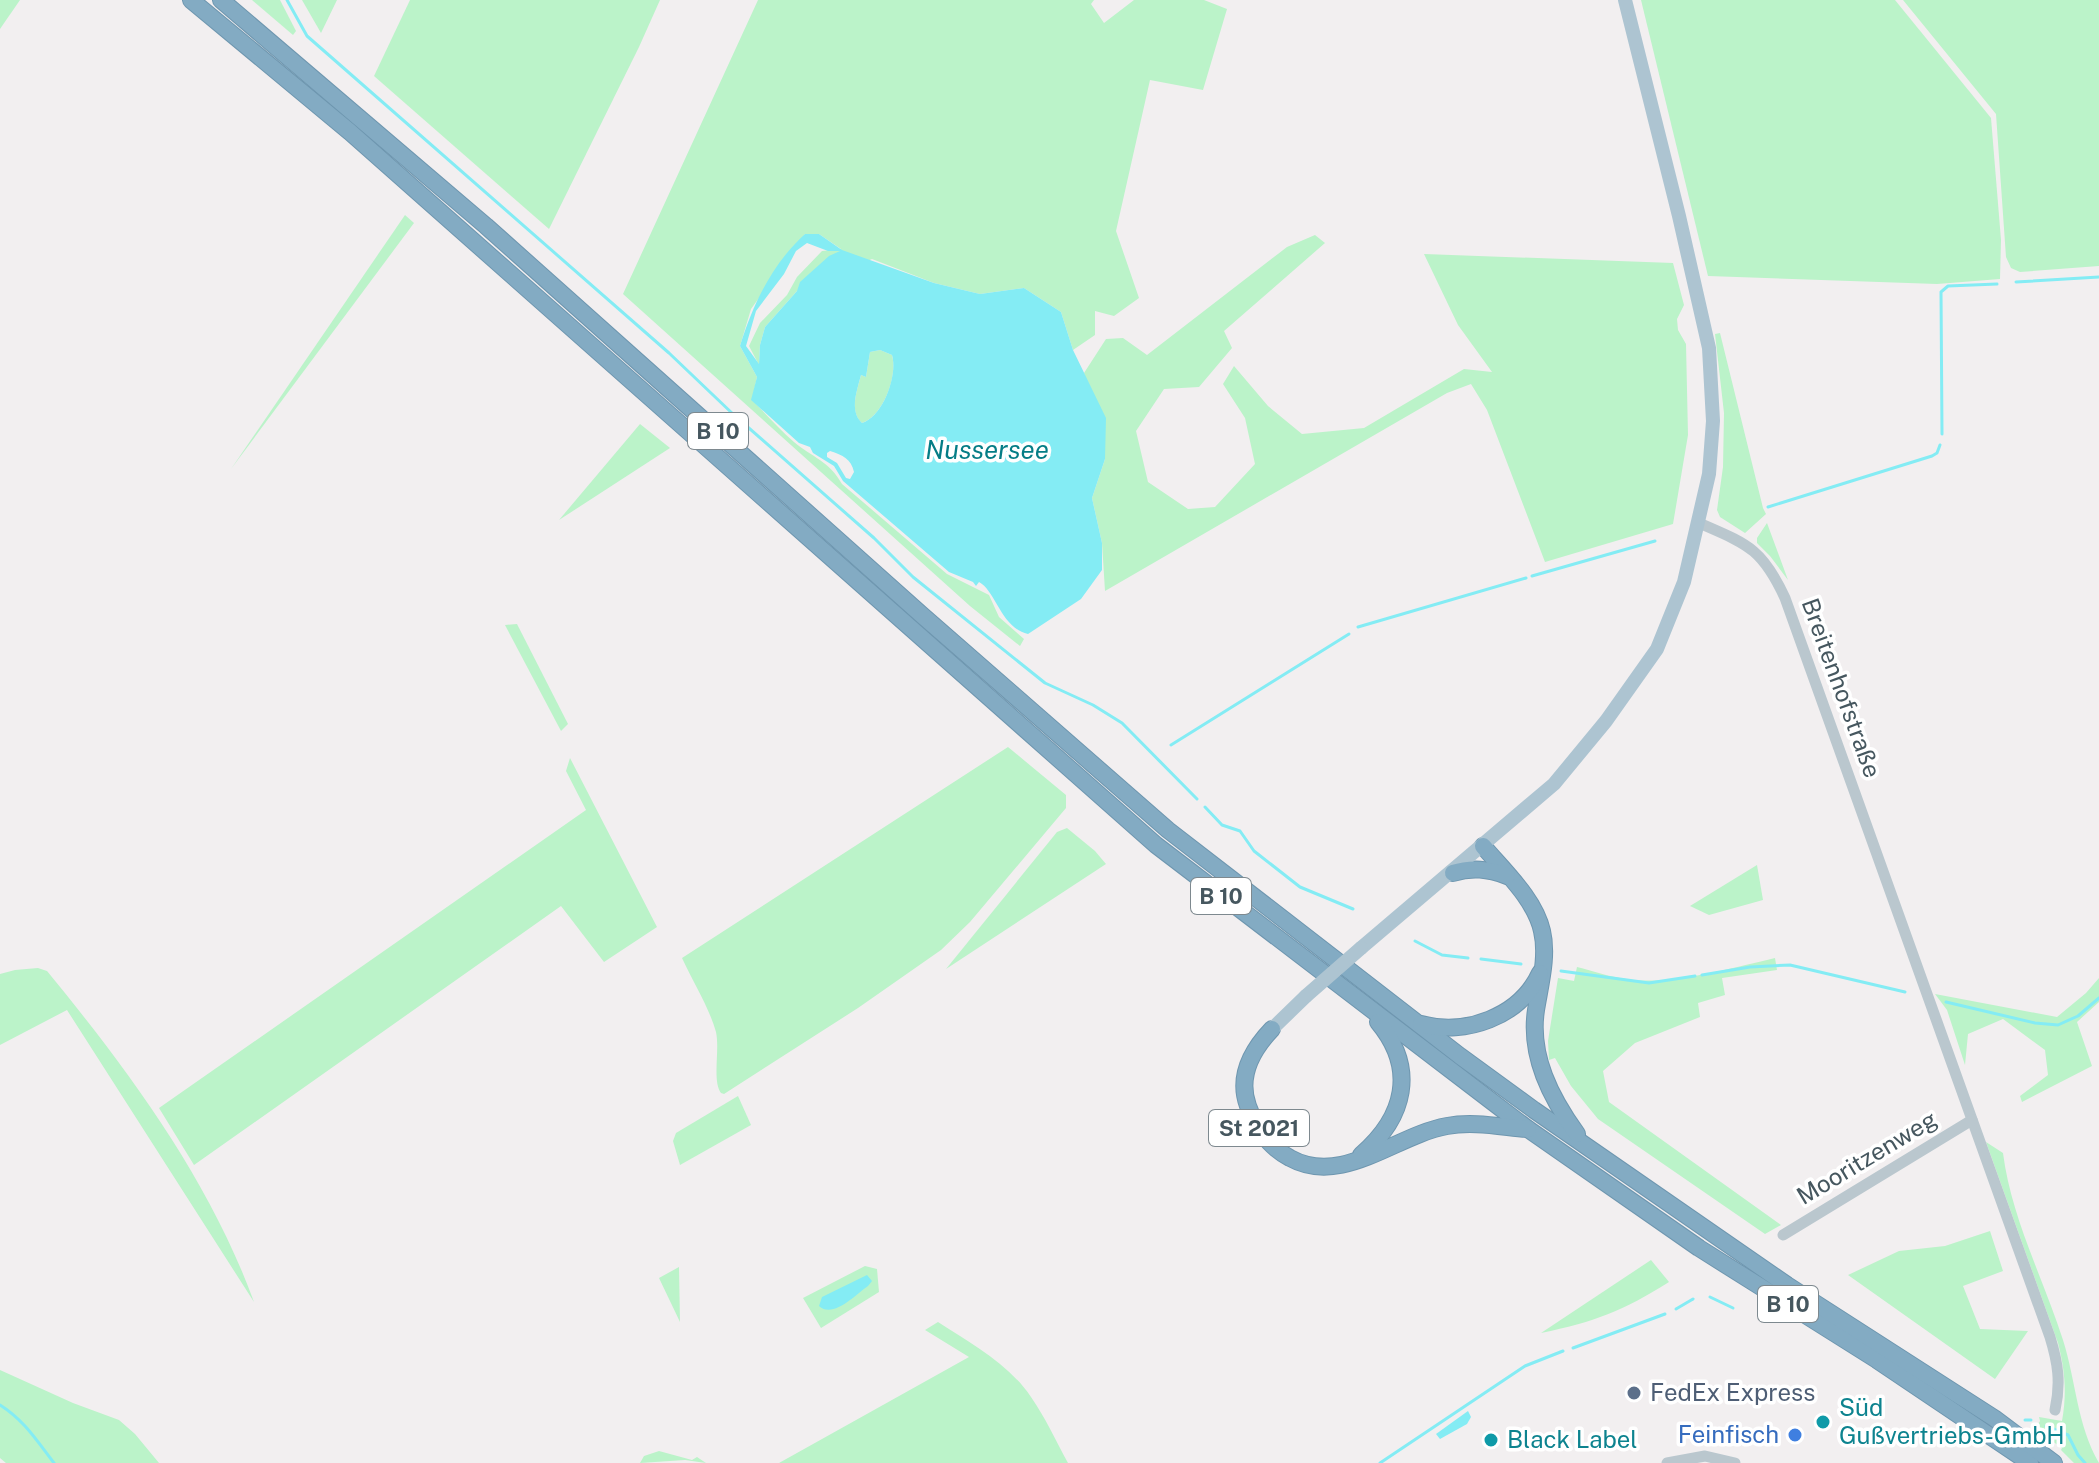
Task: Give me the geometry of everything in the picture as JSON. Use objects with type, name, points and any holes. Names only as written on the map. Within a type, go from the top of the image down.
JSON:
[{"type":"highway","name":"B 10","points":[[191,0],[451,221],[1156,845],[1528,1129],[1699,1248],[1877,1360],[2030,1463]]},
{"type":"highway","name":"B 10","points":[[221,0],[486,226],[1168,830],[1417,1023],[1588,1148],[1787,1285],[1994,1418],[2054,1463]]},
{"type":"highway","points":[[1483,846],[1535,913],[1542,931],[1543,964],[1535,1015],[1536,1047],[1545,1083],[1561,1112],[1588,1148]]},
{"type":"highway","points":[[1453,873],[1481,869],[1508,876]]},
{"type":"highway","points":[[1417,1023],[1458,1029],[1484,1023],[1515,1005],[1535,983],[1543,964]]},
{"type":"highway","points":[[1354,1161],[1375,1143],[1390,1124],[1402,1095],[1396,1049],[1381,1026],[1359,1002]]},
{"type":"highway","name":"St 2021","points":[[1272,1029],[1248,1061],[1245,1081],[1245,1098],[1263,1135],[1279,1152],[1299,1163],[1322,1167],[1354,1161]]},
{"type":"highway","points":[[1354,1161],[1424,1131],[1450,1125],[1528,1129]]},
{"type":"main road","name":"St 2021","points":[[1272,1029],[1361,948],[1453,873],[1554,784],[1606,721],[1657,649],[1684,582],[1709,474],[1713,421],[1709,348],[1625,0]]},
{"type":"street","name":"Breitenhofstraße","points":[[1699,523],[1747,544],[1775,577],[1820,694],[2056,1355],[2060,1381],[2055,1410]]},
{"type":"street","name":"Mooritzenweg","points":[[1783,1235],[1972,1120]]},
{"type":"street","points":[[1667,1463],[1705,1456],[1735,1463]]},
{"type":"green space","points":[[0,0],[20,0],[0,29]]},
{"type":"green space","points":[[252,0],[280,0],[296,31],[293,35]]},
{"type":"green space","points":[[302,0],[337,0],[321,33]]},
{"type":"green space","points":[[410,0],[660,0],[549,229],[374,76]]},
{"type":"green space","points":[[758,0],[1094,0],[1091,4],[1104,23],[1134,0],[1204,0],[1227,9],[1203,90],[1150,80],[1116,231],[1139,298],[1114,316],[1095,311],[1095,335],[1073,350],[1061,312],[1024,288],[980,294],[934,283],[872,259],[797,291],[765,327],[759,365],[749,346],[760,323],[822,251],[841,249],[819,234],[805,234],[751,309],[740,346],[757,377],[752,400],[794,442],[826,465],[842,484],[947,574],[989,595],[999,617],[1024,639],[1020,646],[970,606],[623,294]]},
{"type":"green space","points":[[1641,0],[1895,0],[1991,118],[2001,240],[2000,279],[1937,284],[1708,276]]},
{"type":"green space","points":[[1903,0],[2099,0],[2099,266],[2020,272],[2011,268],[2006,257],[1996,114]]},
{"type":"green space","points":[[405,215],[414,223],[231,469]]},
{"type":"green space","points":[[1315,235],[1325,243],[1224,331],[1232,348],[1199,387],[1164,389],[1136,431],[1148,482],[1188,509],[1215,507],[1255,464],[1245,418],[1223,384],[1234,366],[1268,406],[1302,434],[1364,428],[1464,369],[1492,372],[1458,325],[1424,254],[1673,263],[1684,305],[1677,319],[1678,330],[1686,344],[1688,435],[1673,524],[1545,562],[1487,410],[1471,384],[1447,393],[1105,591],[1102,543],[1092,498],[1105,459],[1084,373],[1106,339],[1123,338],[1147,355],[1287,247]]},
{"type":"green space","points":[[1720,333],[1766,514],[1745,533],[1720,517],[1717,510],[1723,467],[1724,413],[1715,334]]},
{"type":"green space","points":[[880,350],[892,355],[891,384],[882,404],[870,419],[862,423],[855,407],[861,375],[866,377],[870,352]]},
{"type":"green space","points":[[640,424],[670,448],[559,520]]},
{"type":"green space","points":[[1767,523],[1788,580],[1757,543]]},
{"type":"green space","points":[[517,624],[568,724],[561,731],[505,625]]},
{"type":"green space","points":[[1008,747],[1066,795],[1066,808],[970,922],[941,950],[858,1008],[724,1094],[721,1093],[717,1081],[716,1032],[682,958]]},
{"type":"green space","points":[[570,758],[657,927],[604,962],[561,906],[194,1165],[159,1108],[586,810],[566,771]]},
{"type":"green space","points":[[1067,828],[1106,864],[946,969],[1057,832]]},
{"type":"green space","points":[[1757,865],[1763,900],[1709,915],[1690,906]]},
{"type":"green space","points":[[1775,958],[1777,970],[1722,978],[1725,995],[1698,1003],[1700,1017],[1635,1043],[1603,1071],[1609,1102],[1781,1225],[1765,1234],[1598,1119],[1571,1086],[1555,1058],[1549,1060],[1548,1041],[1558,978],[1574,981],[1577,967],[1643,981],[1700,975]]},
{"type":"green space","points":[[38,968],[47,971],[78,1009],[164,1128],[214,1212],[254,1302],[67,1010],[0,1045],[0,974]]},
{"type":"green space","points":[[2099,978],[2099,1002],[2077,1022],[2092,1066],[2022,1102],[2020,1096],[2048,1075],[2045,1050],[2003,1019],[1968,1034],[1965,1065],[1947,1010],[1935,994],[2057,1017]]},
{"type":"green space","points":[[738,1096],[751,1125],[680,1165],[673,1141],[676,1133]]},
{"type":"green space","points":[[1986,1142],[2003,1153],[2013,1200],[2063,1340],[2081,1418],[2099,1463],[2074,1463],[2062,1448],[2035,1429],[2039,1417],[2062,1421],[2065,1391],[2062,1363],[2058,1343]]},
{"type":"green space","points":[[1990,1231],[2003,1271],[1963,1286],[1980,1329],[2028,1331],[1995,1379],[1848,1275],[1899,1251],[1945,1246]]},
{"type":"green space","points":[[1651,1260],[1669,1282],[1608,1314],[1541,1333]]},
{"type":"green space","points":[[865,1266],[877,1269],[879,1292],[821,1328],[803,1298]]},
{"type":"green space","points":[[679,1267],[680,1322],[659,1278]]},
{"type":"green space","points":[[938,1322],[1012,1374],[1031,1397],[1068,1463],[779,1463],[969,1357],[925,1330]]},
{"type":"green space","points":[[0,1370],[119,1420],[159,1463],[6,1463],[0,1458]]},
{"type":"green space","points":[[659,1451],[692,1460],[697,1457],[706,1463],[685,1460],[640,1463],[644,1456]]},
{"type":"water","name":"Nussersee","points":[[805,234],[819,234],[842,250],[934,283],[980,294],[1024,288],[1061,312],[1073,350],[1106,418],[1105,459],[1092,498],[1102,543],[1102,570],[1081,599],[1028,634],[1019,630],[1011,625],[985,587],[979,582],[976,586],[949,572],[843,481],[834,466],[813,453],[810,447],[799,443],[751,400],[757,377],[740,346],[765,286]],"holes":[[[807,243],[828,251],[840,251],[829,256],[800,282],[797,291],[765,327],[759,364],[746,346],[756,311],[784,274],[796,251]],[[880,350],[892,355],[893,373],[882,404],[870,419],[862,423],[856,413],[855,400],[861,375],[866,377],[870,352]],[[830,451],[849,461],[854,472],[850,479],[846,478],[837,463],[827,457]]]},
{"type":"water","points":[[867,1275],[872,1281],[844,1304],[831,1310],[819,1306],[822,1297]]},
{"type":"water","points":[[1468,1411],[1471,1417],[1467,1424],[1440,1439],[1436,1434]]},
{"type":"waterway","points":[[287,0],[307,36],[669,353],[913,577],[1045,683],[1093,705],[1122,723],[1197,799]]},
{"type":"waterway","points":[[2016,282],[2099,277]]},
{"type":"waterway","points":[[1942,434],[1941,292],[1948,286],[1997,284]]},
{"type":"waterway","points":[[1768,507],[1932,456],[1940,445]]},
{"type":"waterway","points":[[1532,576],[1655,541]]},
{"type":"waterway","points":[[1358,627],[1526,578]]},
{"type":"waterway","points":[[1171,745],[1349,634]]},
{"type":"waterway","points":[[1205,807],[1222,825],[1240,831],[1254,851],[1300,887],[1353,909]]},
{"type":"waterway","points":[[1415,941],[1442,955],[1468,958]]},
{"type":"waterway","points":[[1481,959],[1521,964]]},
{"type":"waterway","points":[[1702,975],[1750,967],[1790,965],[1905,992]]},
{"type":"waterway","points":[[1561,971],[1649,983],[1695,976]]},
{"type":"waterway","points":[[1946,1002],[2035,1023],[2058,1025],[2078,1016],[2099,998]]},
{"type":"waterway","points":[[1710,1297],[1733,1308]]},
{"type":"waterway","points":[[1676,1309],[1693,1299]]},
{"type":"waterway","points":[[1573,1348],[1665,1314]]},
{"type":"waterway","points":[[1380,1463],[1525,1366],[1563,1351]]},
{"type":"waterway","points":[[0,1405],[23,1424],[54,1463]]},
{"type":"waterway","points":[[2025,1420],[2031,1420]]},
{"type":"waterway","points":[[2046,1426],[2068,1435],[2085,1463]]},
{"type":"place","name":"FedEx Express","points":[[1634,1393]]},
{"type":"place","name":"Süd Gußvertriebs-GmbH","points":[[1823,1422]]},
{"type":"place","name":"Feinfisch","points":[[1795,1435]]},
{"type":"place","name":"Black Label","points":[[1491,1440]]}]
